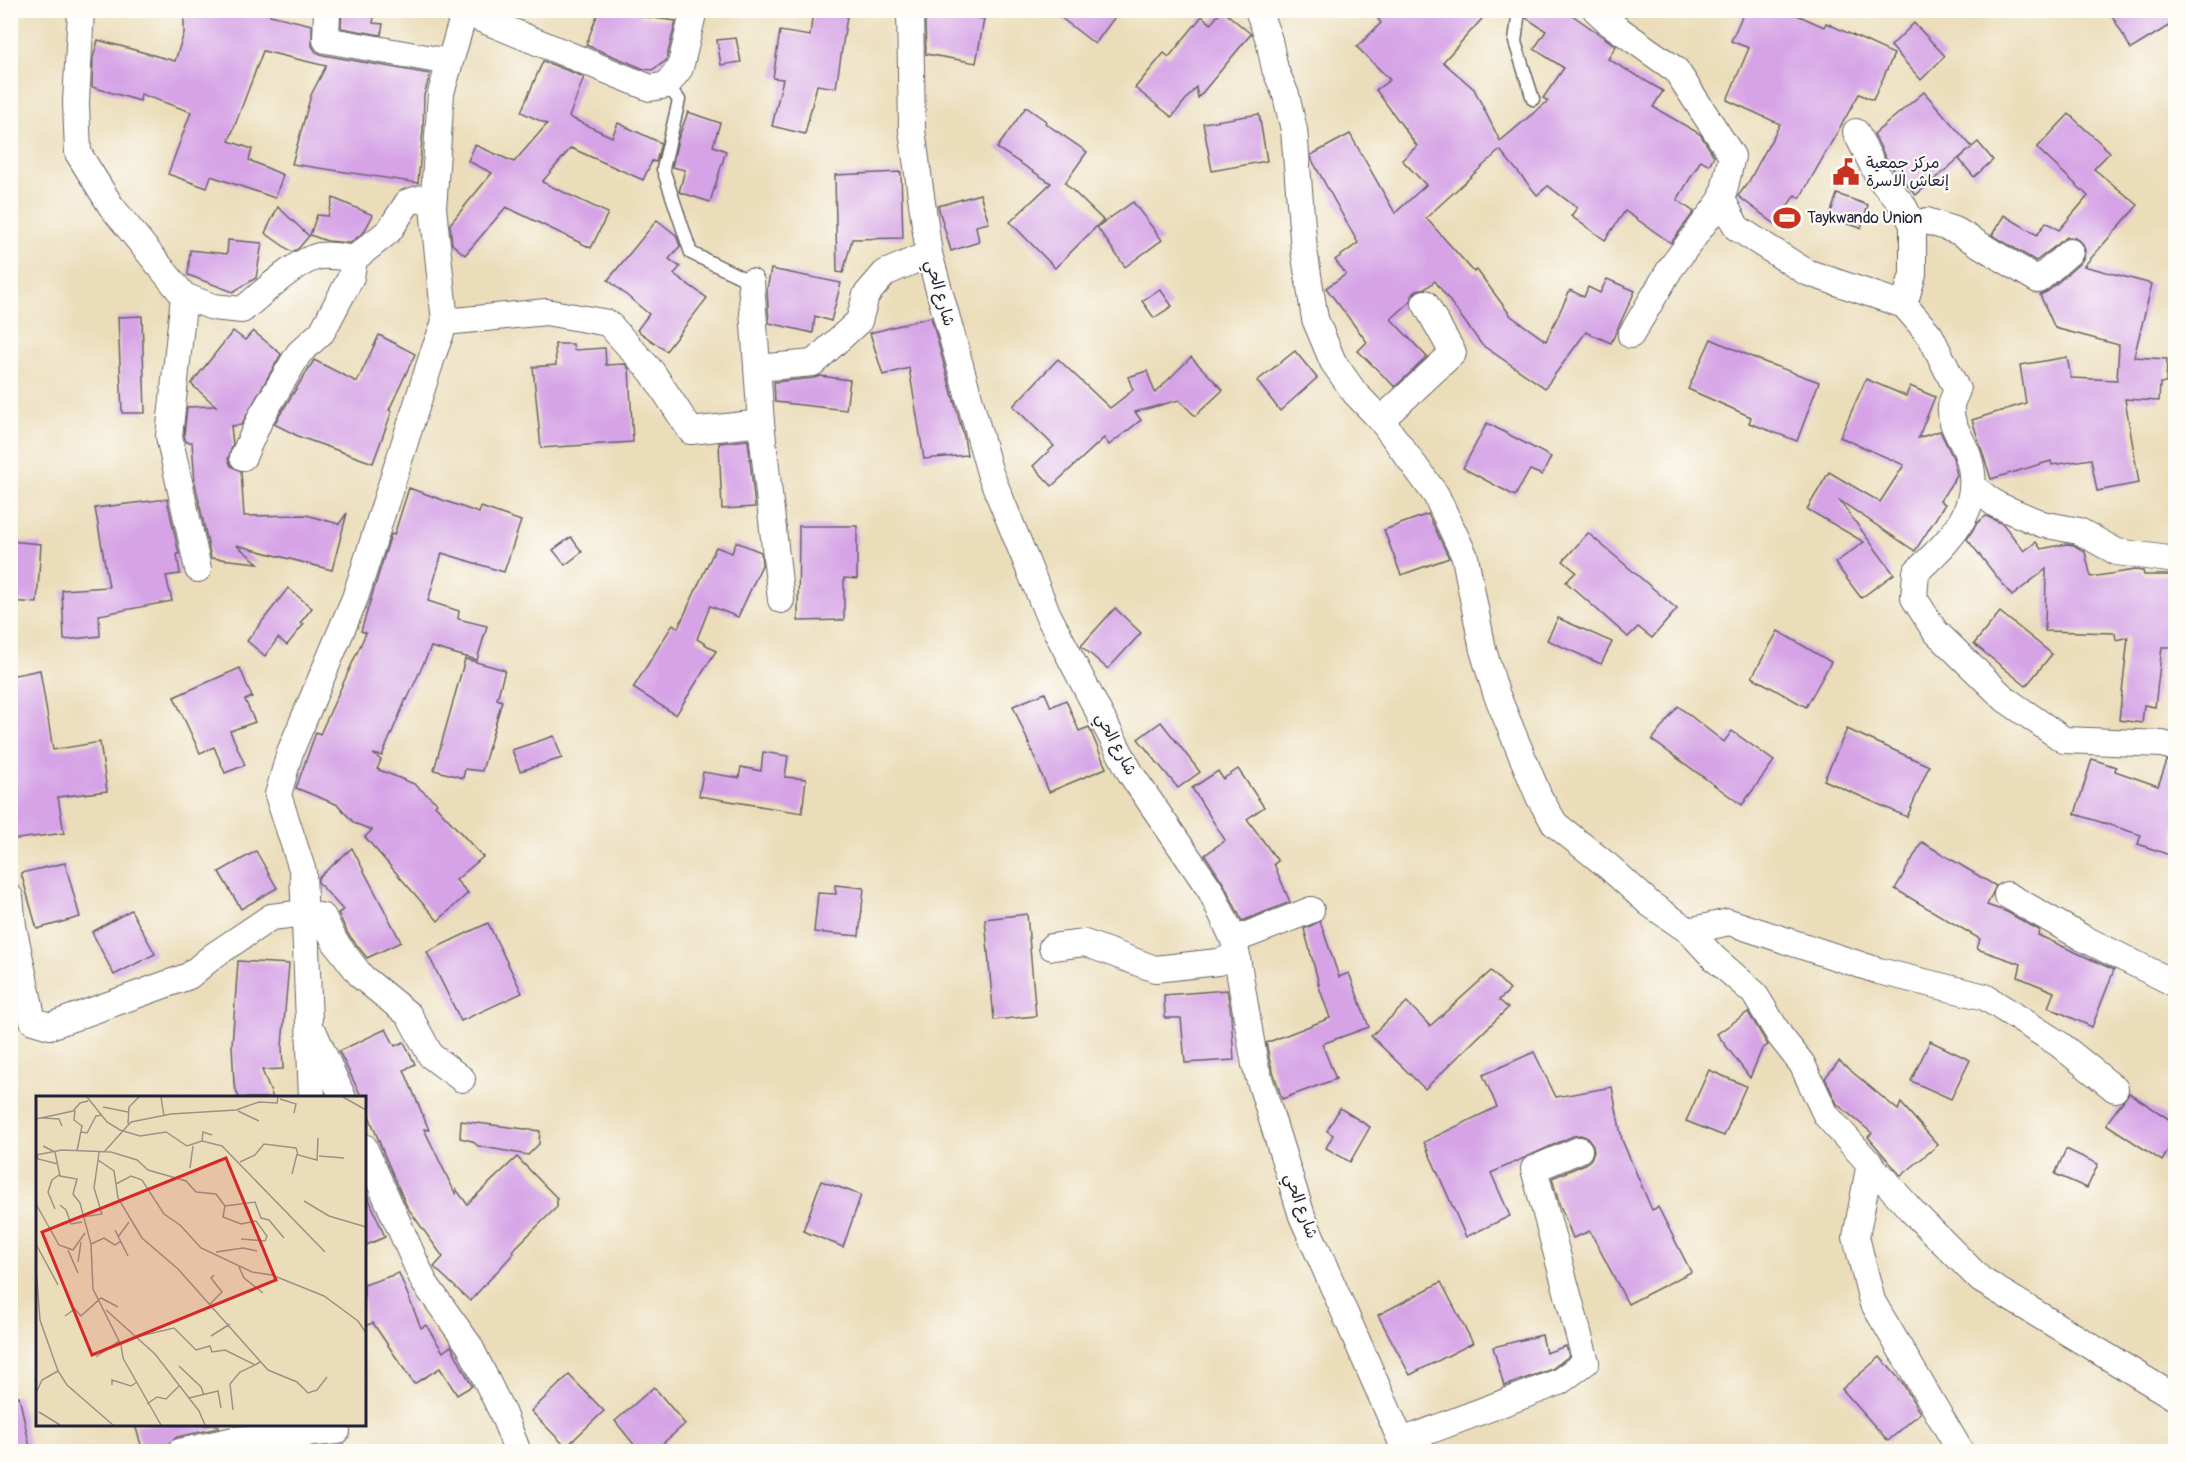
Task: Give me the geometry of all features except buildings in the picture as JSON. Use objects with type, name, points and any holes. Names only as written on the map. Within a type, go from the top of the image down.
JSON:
[{"type":"street","points":[[81,10],[75,102],[78,153],[111,206],[184,296],[213,307],[242,310],[281,277],[314,257],[331,256],[354,259]]},
{"type":"street","points":[[327,10],[326,39],[449,62]]},
{"type":"street","points":[[312,1096],[303,872],[278,795],[290,752],[355,598],[445,322],[433,207],[441,93],[465,11],[650,88],[667,85],[680,68],[694,10]]},
{"type":"street","name":"شارع الحي","points":[[910,10],[912,130],[929,254],[990,473],[1048,615],[1131,774],[1211,891],[1236,948],[1255,1065],[1302,1216],[1404,1446]]},
{"type":"street","points":[[1258,10],[1269,40],[1275,69],[1286,95],[1294,130],[1304,250],[1314,319],[1333,362],[1355,393],[1381,420],[1436,495],[1465,557],[1483,650],[1496,693],[1539,797],[1555,824],[1650,904],[1689,931],[1714,958],[1754,993],[1780,1036],[1802,1064],[1826,1115],[1911,1210],[1981,1280],[2175,1398]]},
{"type":"street","points":[[1596,10],[1611,24],[1676,70],[1732,156],[1722,199],[1670,269],[1631,335]]},
{"type":"street","points":[[1856,132],[1879,178],[1903,205],[1913,225],[1913,274],[1904,305]]},
{"type":"street","points":[[243,457],[261,417],[299,354],[322,332],[351,277],[354,259],[389,231],[408,202],[434,195]]},
{"type":"street","points":[[1722,199],[1737,228],[1806,272],[1904,305],[1930,335],[1957,390],[1950,407],[1954,424],[1970,459],[1974,488],[1968,508],[1952,537],[1916,572],[1914,598],[1935,632],[2006,699],[2064,740],[2162,744],[2175,748]]},
{"type":"street","points":[[1913,225],[1926,221],[1957,231],[2038,280],[2070,252]]},
{"type":"street","points":[[757,368],[813,363],[859,321],[866,295],[885,273],[929,254]]},
{"type":"street","points":[[751,282],[761,423],[781,600]]},
{"type":"street","points":[[184,296],[169,436],[198,569]]},
{"type":"street","points":[[1381,420],[1453,353],[1425,303]]},
{"type":"street","points":[[445,322],[546,312],[608,323],[652,372],[691,431],[761,423]]},
{"type":"street","points":[[1974,488],[1996,505],[2042,524],[2079,531],[2117,552],[2175,560]]},
{"type":"street","points":[[2007,895],[2083,938],[2175,984]]},
{"type":"street","points":[[10,897],[12,926],[33,1021],[50,1026],[189,976],[213,956],[271,916],[304,913],[323,917],[335,942],[362,977],[409,1015],[431,1056],[462,1079]]},
{"type":"street","points":[[1052,947],[1085,943],[1155,969],[1218,962],[1236,948],[1311,910]]},
{"type":"street","points":[[1689,931],[1729,922],[1879,970],[1984,997],[2059,1044],[2115,1089]]},
{"type":"street","points":[[309,1021],[342,1096]]},
{"type":"street","points":[[1404,1446],[1559,1382],[1586,1362],[1534,1169],[1579,1150]]},
{"type":"street","points":[[366,1152],[423,1282],[469,1345],[502,1412],[518,1452]]},
{"type":"street","points":[[1870,1163],[1856,1237],[1872,1301],[1961,1452]]},
{"type":"street","points":[[180,1452],[234,1440],[337,1436]]},
{"type":"lane","points":[[1519,10],[1515,42],[1533,99]]},
{"type":"lane","points":[[667,85],[679,100],[663,169],[692,253],[751,282]]},
{"type":"place","name":"مركز جمعية إنعاش الاسرة","points":[[1846,172]]},
{"type":"place","name":"Taykwando Union","points":[[1787,218]]}]
